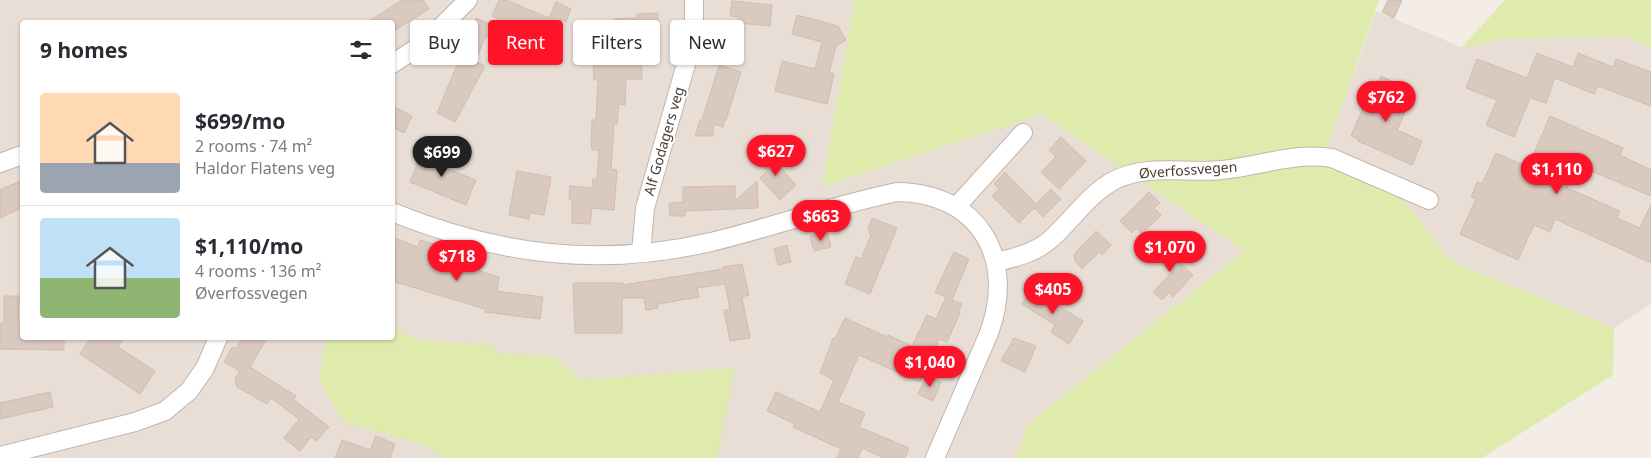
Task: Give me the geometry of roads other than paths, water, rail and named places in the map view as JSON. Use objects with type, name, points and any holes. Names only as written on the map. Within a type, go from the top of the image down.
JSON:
[{"type":"street","points":[[395,62],[426,42],[468,0]]},
{"type":"street","name":"Alf Godagers veg","points":[[641,253],[646,200],[694,36],[694,0]]},
{"type":"street","points":[[956,208],[1023,132]]},
{"type":"street","points":[[0,163],[20,156]]},
{"type":"street","name":"Øverfossvegen","points":[[996,262],[1020,256],[1050,240],[1101,189],[1113,181],[1131,174],[1150,170],[1223,170],[1294,156],[1315,156],[1338,161],[1429,200]]},
{"type":"street","points":[[395,213],[464,237],[507,248],[582,256],[613,256],[710,242],[897,192],[914,192],[930,196],[956,208],[972,219],[981,231],[990,244],[996,262],[999,292],[995,318],[935,458]]},
{"type":"street","points":[[0,456],[135,422],[165,410],[189,392],[205,368],[217,340]]}]
